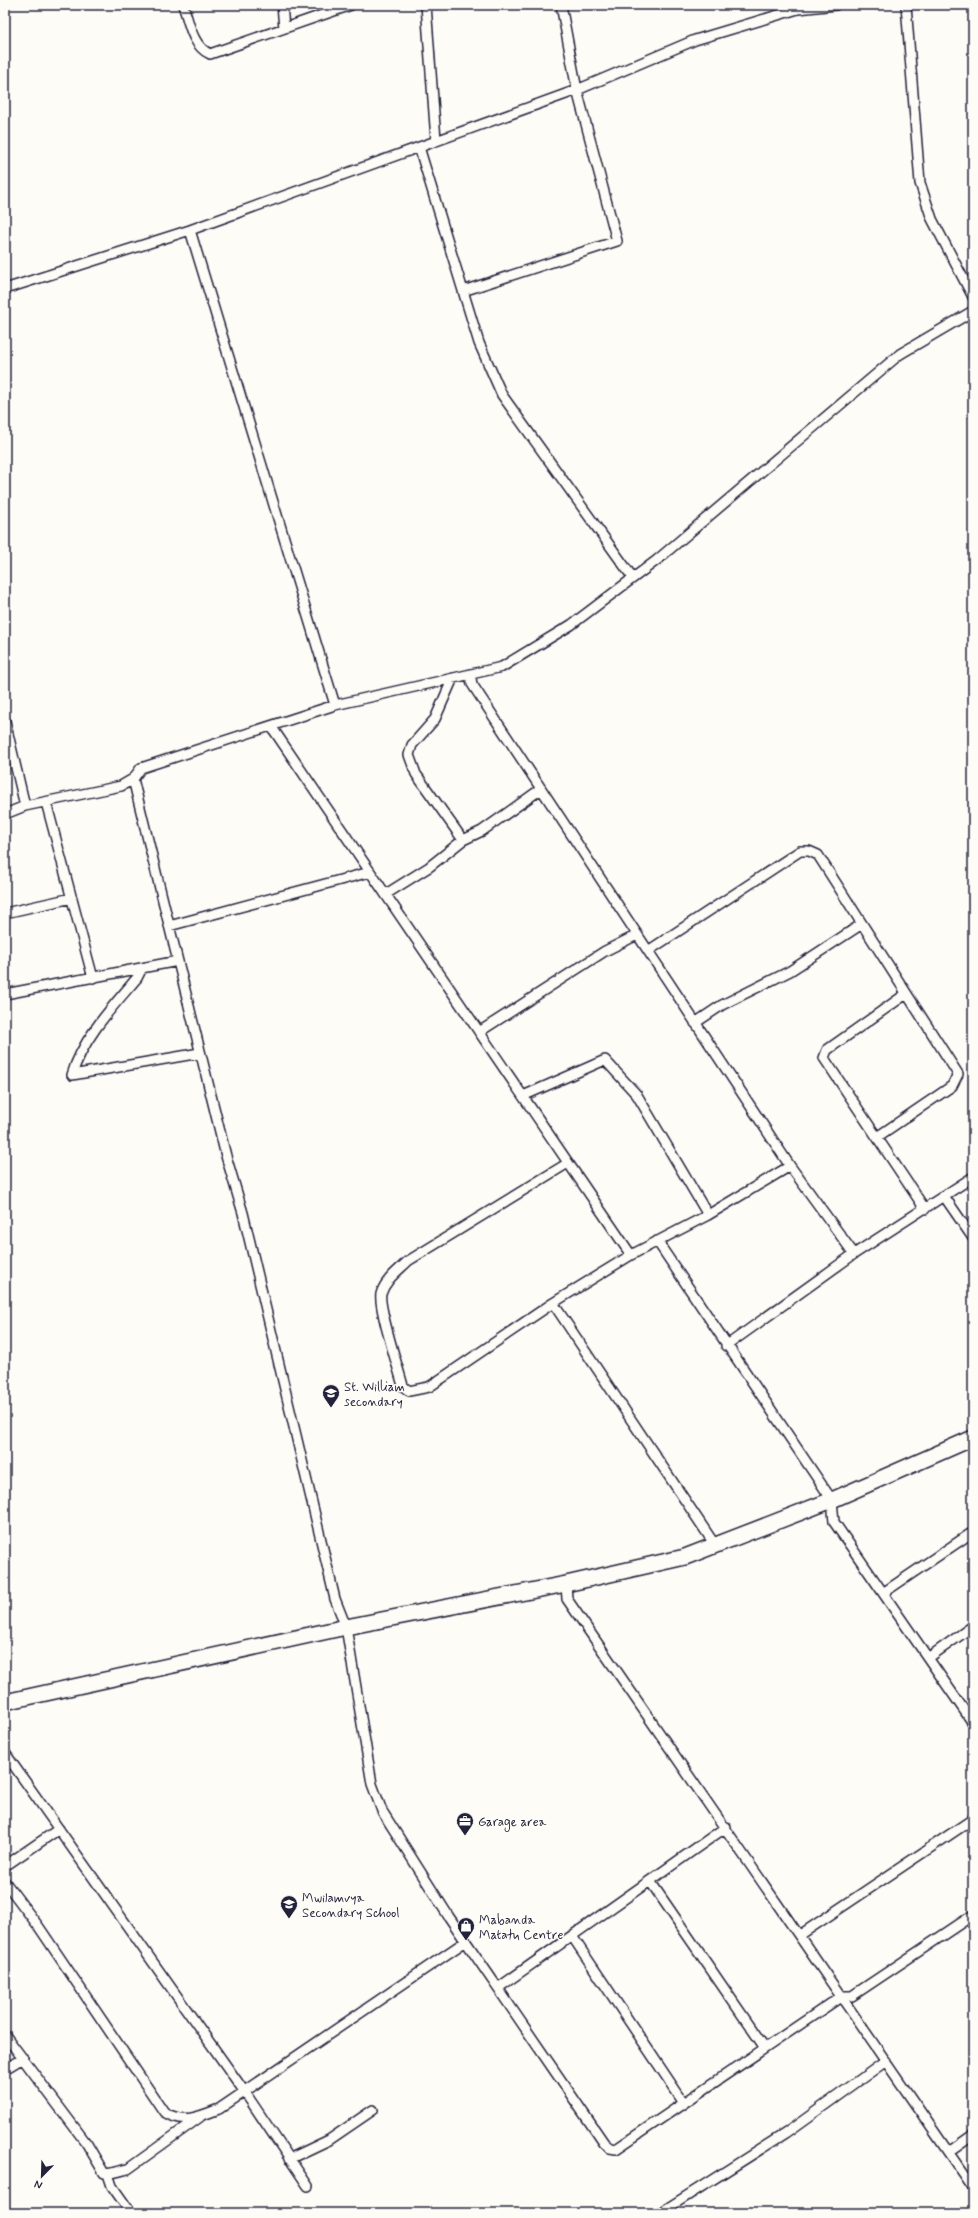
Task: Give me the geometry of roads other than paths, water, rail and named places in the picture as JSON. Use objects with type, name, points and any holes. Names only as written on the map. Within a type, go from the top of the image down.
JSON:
[{"type":"highway","points":[[5,1702],[346,1627],[566,1584],[685,1557],[832,1500],[973,1438]]},
{"type":"street","points":[[183,5],[195,40],[202,50],[210,54],[351,5]]},
{"type":"street","points":[[282,5],[284,28]]},
{"type":"street","points":[[426,5],[436,140]]},
{"type":"street","points":[[463,291],[617,241],[577,90],[561,5]]},
{"type":"street","points":[[5,289],[190,230],[577,90],[695,40],[798,9],[836,5]]},
{"type":"street","points":[[906,5],[920,183],[932,219],[973,297]]},
{"type":"street","points":[[419,147],[479,343],[502,395],[633,578]]},
{"type":"street","points":[[190,230],[335,705]]},
{"type":"street","points":[[5,814],[25,806],[121,786],[133,779],[141,768],[335,705],[502,667],[570,625],[633,578],[900,354],[973,311]]},
{"type":"street","points":[[470,674],[472,684],[695,1023],[790,1166],[854,1254]]},
{"type":"street","points":[[453,678],[435,719],[412,745],[410,755],[416,774],[463,840]]},
{"type":"street","points":[[5,721],[25,806]]},
{"type":"street","points":[[271,726],[631,1254]]},
{"type":"street","points":[[133,779],[226,1156],[243,1213],[335,1599],[346,1627],[372,1784],[380,1804],[466,1941],[604,2143],[610,2148],[616,2149],[842,1996],[852,1996],[973,1915]]},
{"type":"street","points":[[386,894],[429,868],[463,840],[482,831],[541,789]]},
{"type":"street","points":[[46,802],[93,978]]},
{"type":"street","points":[[648,951],[800,851],[809,851],[818,855],[958,1074],[957,1079],[952,1086],[877,1137]]},
{"type":"street","points":[[169,926],[370,872]]},
{"type":"street","points":[[5,913],[72,898]]},
{"type":"street","points":[[695,1023],[722,1005],[790,971],[862,924]]},
{"type":"street","points":[[479,1032],[605,951],[637,935]]},
{"type":"street","points":[[5,994],[178,961]]},
{"type":"street","points":[[142,968],[137,978],[95,1032],[76,1060],[72,1075],[200,1053]]},
{"type":"street","points":[[906,994],[827,1050],[824,1058],[925,1209]]},
{"type":"street","points":[[523,1096],[605,1060],[637,1095],[708,1215]]},
{"type":"street","points":[[568,1163],[408,1261],[389,1279],[381,1295],[382,1309],[403,1386],[409,1391],[429,1387],[553,1303],[631,1254],[708,1215],[790,1166]]},
{"type":"street","points":[[726,1346],[854,1254],[973,1177]]},
{"type":"street","points":[[944,1196],[973,1238]]},
{"type":"street","points":[[657,1241],[726,1346],[832,1500],[834,1522],[973,1723]]},
{"type":"street","points":[[553,1303],[715,1546]]},
{"type":"street","points":[[883,1593],[973,1532]]},
{"type":"street","points":[[566,1584],[567,1599],[726,1827],[973,2188]]},
{"type":"street","points":[[928,1658],[973,1626]]},
{"type":"street","points":[[5,1753],[244,2091],[308,2186]]},
{"type":"street","points":[[800,1935],[973,1819]]},
{"type":"street","points":[[498,1988],[726,1827]]},
{"type":"street","points":[[5,1866],[59,1829]]},
{"type":"street","points":[[650,1881],[765,2048]]},
{"type":"street","points":[[5,1882],[39,1927],[164,2112],[174,2118],[201,2117]]},
{"type":"street","points":[[572,1936],[684,2103]]},
{"type":"street","points":[[5,2034],[87,2144],[99,2167],[104,2173],[108,2174],[128,2169],[201,2117],[219,2109],[466,1941]]},
{"type":"street","points":[[5,2069],[23,2058]]},
{"type":"street","points":[[660,2213],[786,2133],[886,2061]]},
{"type":"street","points":[[290,2159],[329,2140],[373,2110]]},
{"type":"street","points":[[949,2152],[973,2135]]},
{"type":"street","points":[[108,2174],[112,2186],[131,2213]]},
{"type":"place","name":"St. William secondary","points":[[331,1408]]},
{"type":"place","name":"Garage area","points":[[465,1836]]},
{"type":"place","name":"Mwilamvya Secondary School","points":[[289,1919]]},
{"type":"place","name":"Mabanda Matatu Centre","points":[[466,1941]]}]
